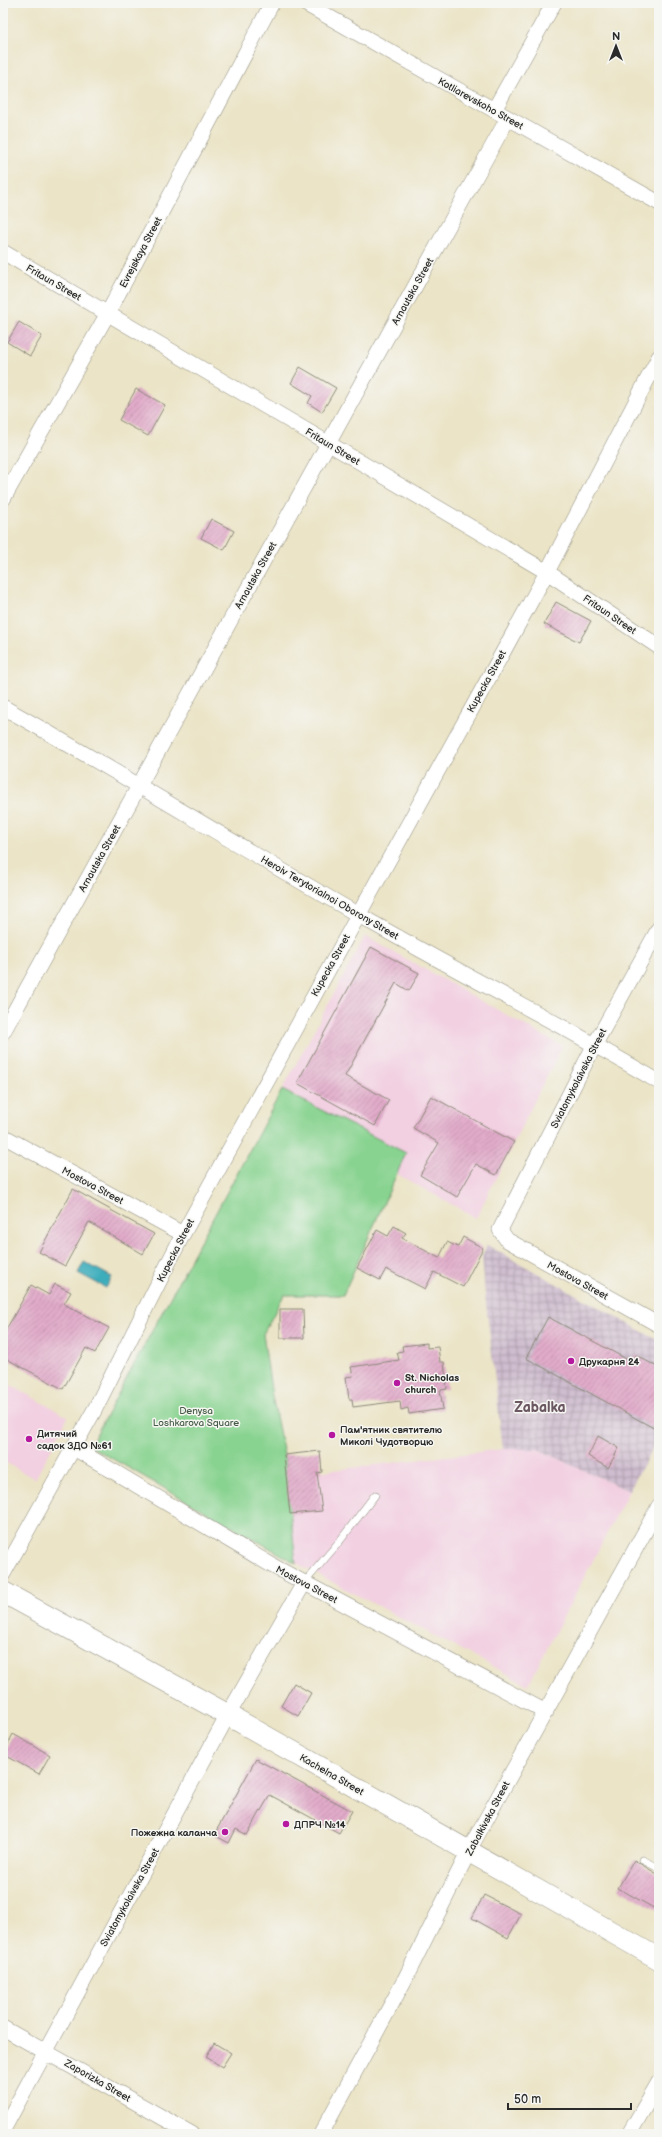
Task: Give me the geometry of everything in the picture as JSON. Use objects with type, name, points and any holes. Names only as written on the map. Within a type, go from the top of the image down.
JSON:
[{"type":"street","name":"Evrejskaya Street","points":[[3,499],[108,313],[272,3]]},
{"type":"street","name":"Kotliarevskoho Street","points":[[304,3],[659,203]]},
{"type":"street","points":[[494,110],[554,3]]},
{"type":"street","name":"Arnautska Street","points":[[3,1032],[508,118]]},
{"type":"street","name":"Fritaun Street","points":[[3,252],[547,572],[659,647]]},
{"type":"street","name":"Kupecka Street","points":[[3,1574],[74,1448],[183,1234],[547,572],[659,357]]},
{"type":"street","name":"Heroiv Terytorialnoi Oborony Street","points":[[3,707],[139,784],[358,915],[595,1044],[659,1082]]},
{"type":"street","name":"Sviatomykolaivska Street","points":[[500,1230],[595,1044],[659,928]]},
{"type":"street","name":"Mostova Street","points":[[3,1136],[183,1234]]},
{"type":"street","name":"Mostova Street","points":[[500,1230],[507,1240],[659,1326]]},
{"type":"street","name":"Mostova Street","points":[[74,1448],[304,1583],[546,1712]]},
{"type":"street","name":"Zabalkivska Street","points":[[322,2134],[403,1983],[469,1852],[657,1513]]},
{"type":"street","name":"Sviatomykolaivska Street","points":[[3,2130],[228,1715],[304,1583]]},
{"type":"street","name":"Kachelna Street","points":[[3,1592],[228,1715],[659,1959]]},
{"type":"street","name":"Zaporizka Street","points":[[3,2028],[192,2134]]},
{"type":"street","points":[[629,2134],[659,2082]]},
{"type":"lane","points":[[304,1583],[339,1542],[375,1495]]},
{"type":"lane","points":[[643,1860],[659,1868]]},
{"type":"shaded area","points":[[365,936],[562,1046],[476,1218],[397,1174],[406,1153],[282,1090]]},
{"type":"shaded area","points":[[487,1245],[659,1341],[659,1436],[629,1491],[538,1449],[503,1449],[482,1256]]},
{"type":"shaded area","name":"Дитячий садок ЗДО №61","points":[[3,1381],[68,1417],[35,1479],[3,1461]]},
{"type":"shaded area","points":[[503,1449],[538,1449],[629,1491],[528,1685],[296,1563],[290,1514],[286,1476]]},
{"type":"green space","name":"Denysa Loshkarova Square","points":[[282,1090],[406,1153],[343,1295],[284,1295],[263,1334],[272,1396],[284,1455],[296,1563],[90,1446]]},
{"type":"water","points":[[84,1262],[112,1277],[106,1288],[78,1273]]},
{"type":"building","points":[[19,322],[42,336],[30,356],[7,342]]},
{"type":"building","points":[[300,367],[336,388],[322,412],[308,403],[312,396],[291,383]]},
{"type":"building","points":[[136,389],[165,405],[148,436],[119,420]]},
{"type":"building","points":[[211,519],[234,531],[224,550],[201,538]]},
{"type":"building","points":[[556,602],[591,621],[579,642],[544,624]]},
{"type":"building","points":[[371,947],[419,973],[409,991],[396,983],[345,1076],[389,1100],[375,1126],[297,1083]]},
{"type":"building","points":[[431,1096],[514,1142],[496,1175],[476,1164],[457,1197],[420,1175],[439,1143],[413,1128]]},
{"type":"building","points":[[73,1189],[154,1234],[143,1254],[89,1222],[65,1266],[39,1252]]},
{"type":"building","points":[[394,1226],[406,1233],[402,1238],[439,1258],[447,1242],[458,1247],[463,1237],[483,1248],[463,1287],[434,1272],[425,1289],[386,1269],[380,1280],[357,1268],[377,1230],[388,1236]]},
{"type":"building","points":[[55,1284],[71,1292],[64,1304],[109,1328],[95,1353],[86,1348],[63,1389],[3,1357],[3,1335],[31,1285],[49,1295]]},
{"type":"building","points":[[280,1309],[303,1309],[304,1338],[280,1338]]},
{"type":"building","points":[[548,1317],[632,1362],[636,1355],[659,1368],[659,1431],[526,1358]]},
{"type":"building","name":"St. Nicholas church","points":[[427,1343],[427,1348],[438,1347],[440,1362],[444,1362],[447,1389],[440,1390],[443,1409],[409,1414],[408,1408],[401,1410],[400,1401],[353,1407],[352,1399],[349,1399],[346,1377],[353,1376],[351,1367],[399,1360],[397,1352],[403,1351],[402,1346]]},
{"type":"building","points":[[598,1436],[619,1448],[608,1468],[588,1456]]},
{"type":"building","points":[[320,1451],[322,1472],[317,1473],[322,1511],[290,1514],[284,1455]]},
{"type":"building","points":[[294,1683],[311,1693],[298,1716],[281,1706]]},
{"type":"building","points":[[13,1734],[50,1755],[39,1774],[3,1754]]},
{"type":"building","points":[[256,1759],[352,1811],[339,1833],[270,1795],[247,1835],[236,1829],[229,1843],[214,1835]]},
{"type":"building","points":[[634,1860],[659,1875],[659,1911],[618,1888]]},
{"type":"building","points":[[484,1895],[521,1914],[508,1938],[472,1918]]},
{"type":"building","points":[[214,2043],[231,2053],[222,2067],[206,2057]]},
{"type":"place","name":"Друкарня 24","points":[[571,1361]]},
{"type":"place","name":"St. Nicholas church","points":[[397,1383]]},
{"type":"place","name":"Пам'ятник святителю Миколі Чудотворцю","points":[[332,1435]]},
{"type":"place","name":"Дитячий садок ЗДО №61","points":[[29,1439]]},
{"type":"place","name":"ДПРЧ №14","points":[[286,1824]]},
{"type":"place","name":"Пожежна каланча","points":[[225,1832]]},
{"type":"district","name":"Zabalka","points":[[540,1407]]}]
